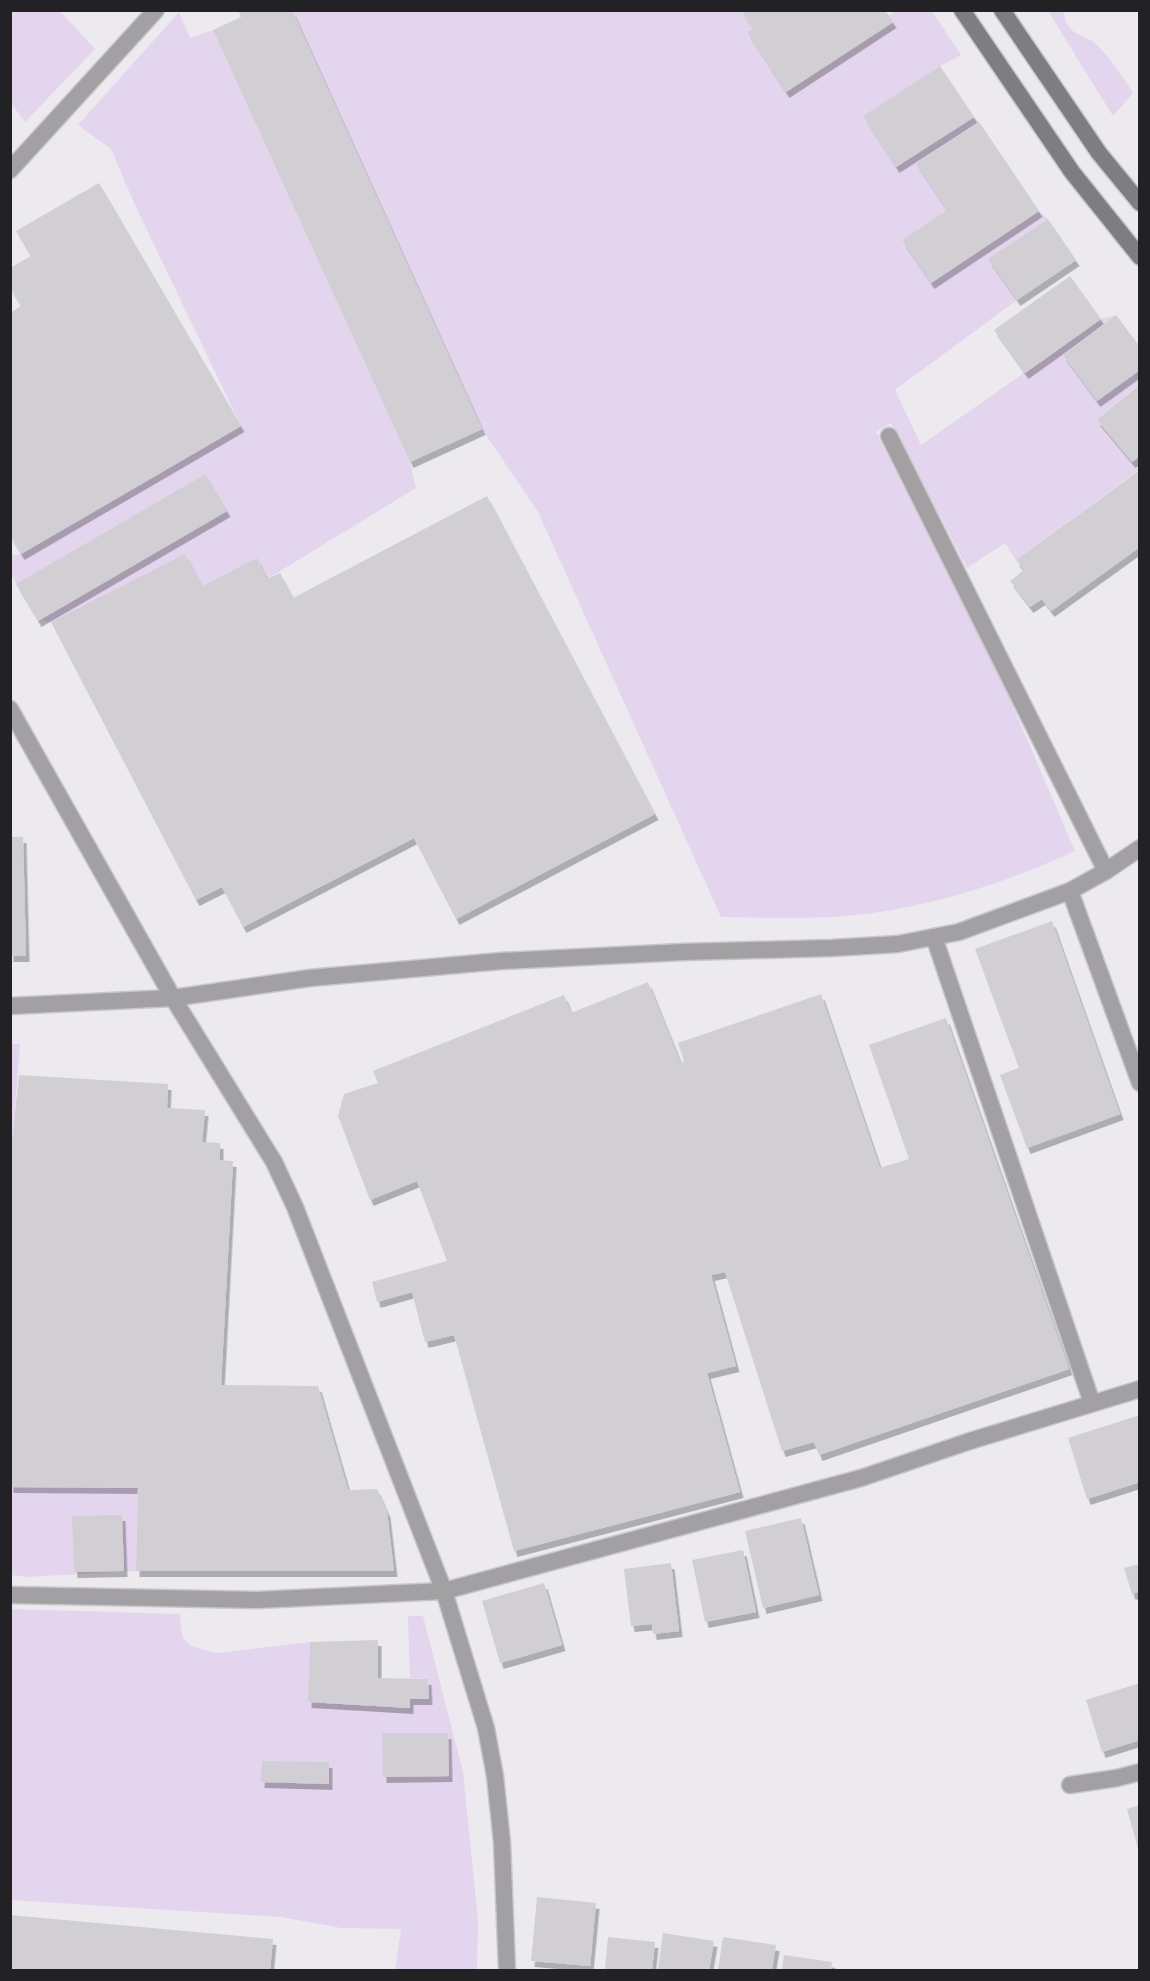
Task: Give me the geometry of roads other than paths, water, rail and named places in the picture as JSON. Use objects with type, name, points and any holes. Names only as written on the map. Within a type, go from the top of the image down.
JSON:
[{"type":"main road","points":[[962,10],[1072,172],[1140,257]]},
{"type":"main road","points":[[1002,10],[1099,153],[1138,199]]},
{"type":"street","points":[[10,170],[156,10]]},
{"type":"street","points":[[889,436],[1106,871]]},
{"type":"street","points":[[10,709],[173,998],[274,1162],[295,1207],[444,1591],[486,1728],[495,1776],[502,1842],[507,1971]]},
{"type":"street","points":[[10,1006],[173,998],[310,978],[490,962],[898,944],[959,932],[1070,891],[1106,871],[1140,848]]},
{"type":"street","points":[[1070,891],[1140,1083]]},
{"type":"street","points":[[934,937],[1092,1403]]},
{"type":"street","points":[[10,1595],[257,1600],[444,1591],[861,1478],[970,1441],[1140,1389]]},
{"type":"street","points":[[1070,1785],[1140,1772]]}]
